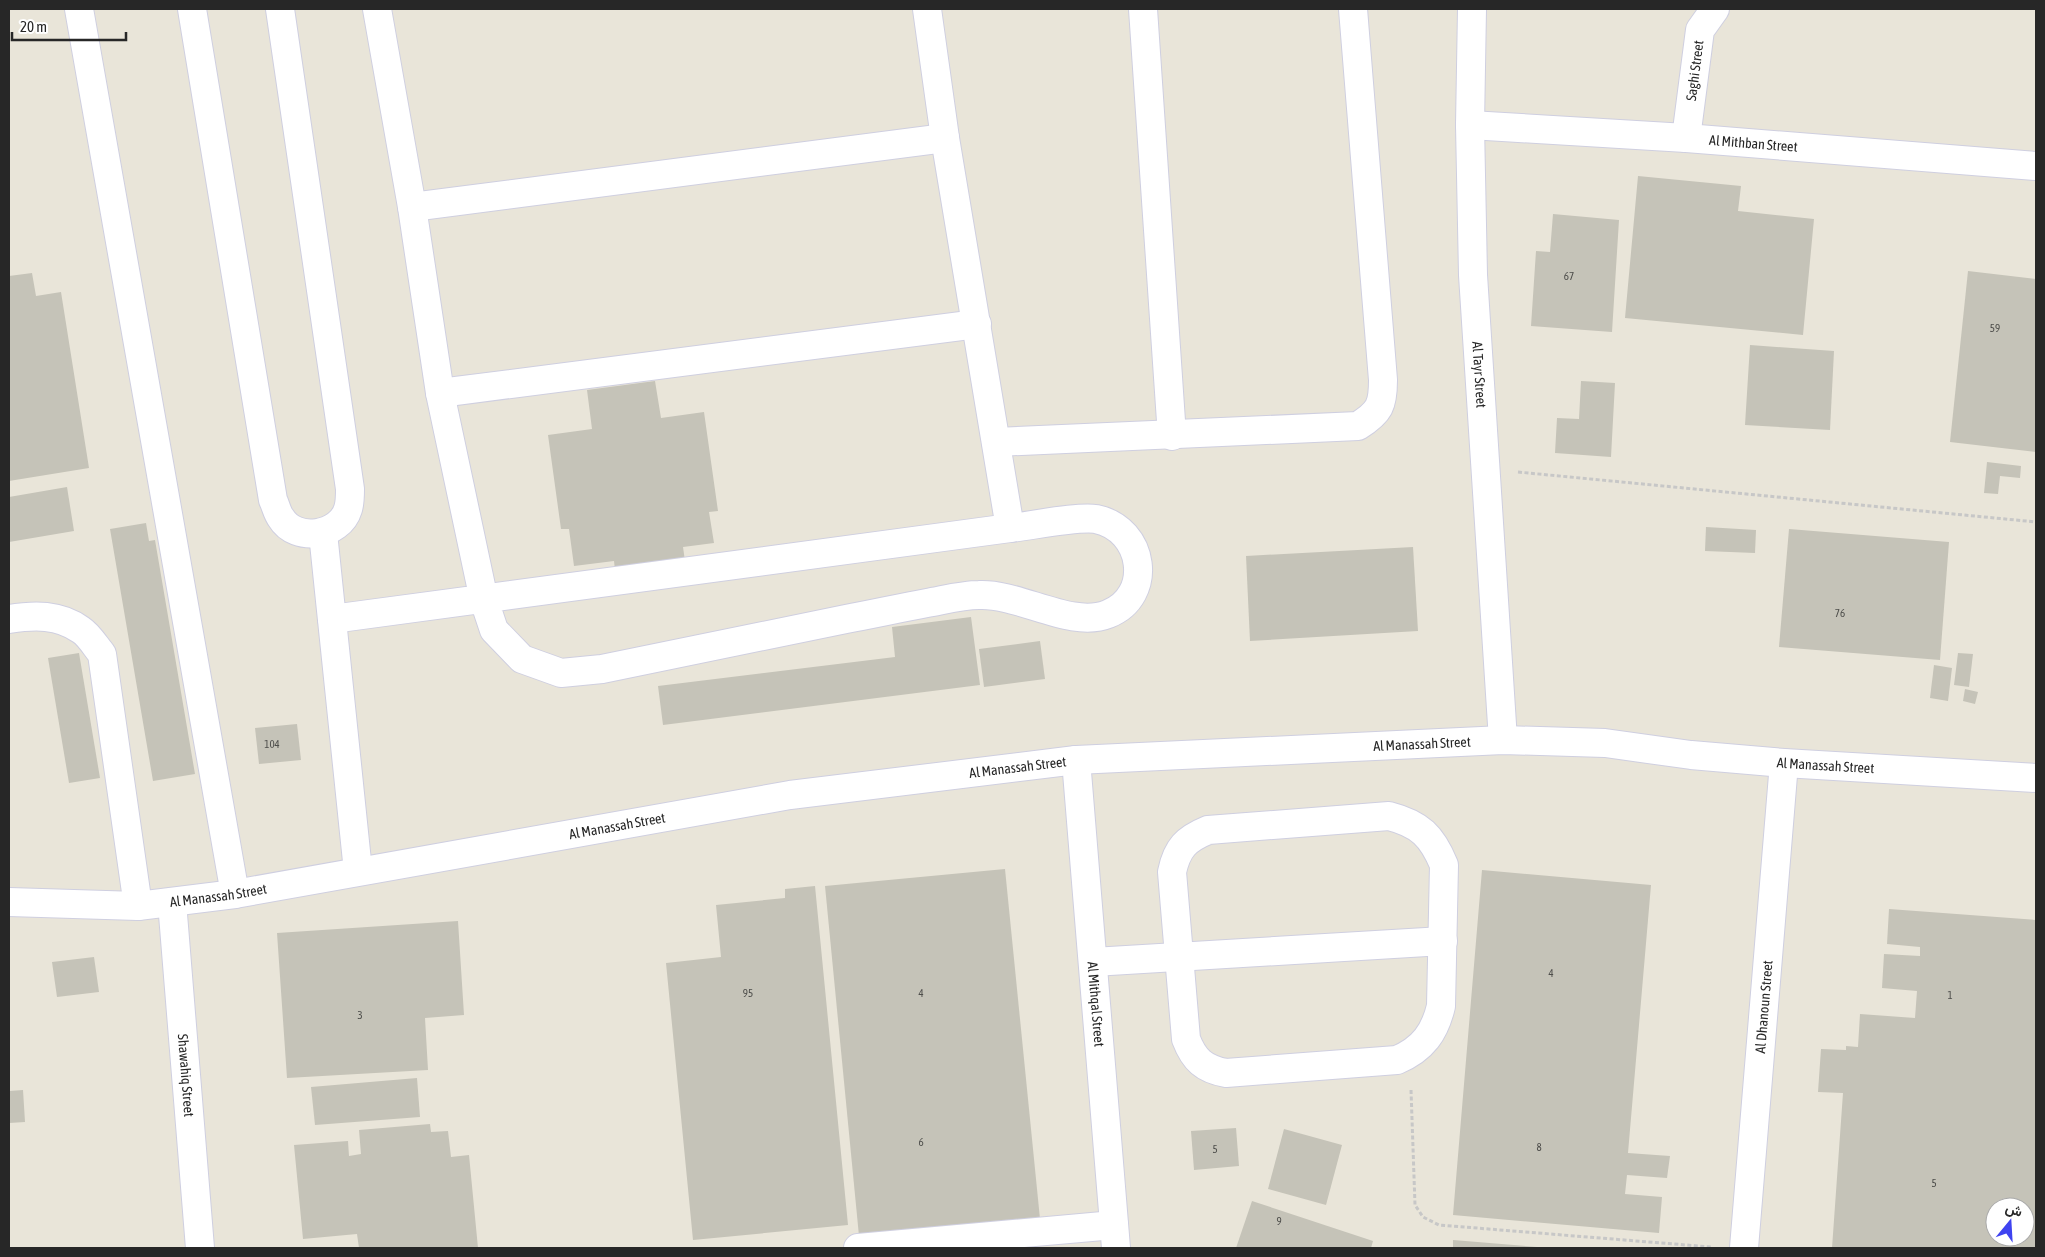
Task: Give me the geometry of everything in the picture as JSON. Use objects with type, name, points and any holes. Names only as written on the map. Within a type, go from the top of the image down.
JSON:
[{"type":"street","points":[[79,9],[235,894]]},
{"type":"street","points":[[192,9],[273,500],[281,520],[298,532],[323,533],[337,526],[348,509],[350,489],[280,9]]},
{"type":"street","points":[[332,619],[484,600],[1010,528],[1095,519],[1116,526],[1131,541],[1138,561],[1136,583],[1126,602],[1109,614],[1088,618],[1003,597],[981,595],[959,597],[602,670],[561,673],[522,659],[494,630],[484,600],[440,393],[412,207],[377,9]]},
{"type":"street","points":[[927,9],[945,138],[1010,528]]},
{"type":"street","points":[[1144,9],[1172,436]]},
{"type":"street","points":[[996,442],[1172,436],[1358,426],[1375,416],[1383,399],[1353,9]]},
{"type":"street","name":"Al Tayr Street","points":[[1472,9],[1470,125],[1473,275],[1503,740]]},
{"type":"street","name":"Saghi Street","points":[[1686,138],[1700,30],[1715,9]]},
{"type":"street","name":"Al Mithban Street","points":[[1470,125],[1686,138],[2036,166]]},
{"type":"street","points":[[412,207],[945,138]]},
{"type":"street","points":[[440,393],[977,324]]},
{"type":"street","points":[[323,533],[358,871]]},
{"type":"street","points":[[9,619],[36,615],[60,620],[82,630],[102,654],[138,906]]},
{"type":"street","name":"Al Manassah Street","points":[[9,902],[138,906],[235,894],[790,795],[1076,760],[1503,740],[1605,744],[1690,755],[1784,763],[2036,778]]},
{"type":"street","name":"Al Mithqal Street","points":[[1076,760],[1115,1236]]},
{"type":"street","name":"Al Dhanoun Street","points":[[1744,1248],[1784,763]]},
{"type":"street","points":[[1389,816],[1416,826],[1427,835],[1437,849],[1444,865],[1442,941],[1441,1006],[1437,1022],[1430,1037],[1410,1055],[1397,1060],[1226,1073],[1213,1070],[1200,1064],[1191,1053],[1186,1039],[1172,872],[1175,857],[1183,844],[1195,835],[1208,830],[1389,816]]},
{"type":"street","name":"Shawahiq Street","points":[[172,902],[200,1248]]},
{"type":"street","points":[[1093,962],[1442,941]]},
{"type":"street","points":[[858,1248],[1115,1236]]},
{"type":"path","points":[[1485,469],[2036,522]]},
{"type":"path","points":[[1410,1055],[1415,1205],[1423,1218],[1439,1225],[1713,1248]]},
{"type":"building","points":[[1638,176],[1741,186],[1738,211],[1814,219],[1803,335],[1625,318]]},
{"type":"building","points":[[1553,214],[1619,220],[1612,332],[1531,326],[1536,251],[1550,252]]},
{"type":"building","points":[[1968,271],[2036,279],[2036,452],[1950,442]]},
{"type":"building","points":[[32,273],[36,296],[61,292],[89,468],[9,481],[9,276]]},
{"type":"building","points":[[1750,345],[1834,351],[1830,430],[1745,425]]},
{"type":"building","points":[[655,381],[661,418],[704,412],[718,511],[709,512],[714,543],[683,547],[685,561],[615,570],[614,561],[574,566],[569,529],[561,529],[548,435],[592,429],[587,390]]},
{"type":"building","points":[[1581,381],[1615,383],[1611,457],[1555,453],[1557,418],[1579,419]]},
{"type":"building","points":[[1987,462],[2021,466],[2020,478],[2000,476],[1998,494],[1984,493]]},
{"type":"building","points":[[67,487],[74,531],[9,542],[9,497]]},
{"type":"building","points":[[146,523],[149,541],[155,540],[195,774],[153,781],[110,529]]},
{"type":"building","points":[[1706,527],[1756,530],[1755,553],[1705,551]]},
{"type":"building","points":[[1789,529],[1949,542],[1940,660],[1779,647]]},
{"type":"building","points":[[1413,547],[1418,631],[1250,641],[1246,556]]},
{"type":"building","points":[[971,617],[980,685],[663,725],[658,686],[895,657],[892,627]]},
{"type":"building","points":[[1040,641],[1045,679],[984,687],[979,649]]},
{"type":"building","points":[[79,653],[100,778],[69,783],[48,658]]},
{"type":"building","points":[[1958,653],[1973,654],[1969,687],[1954,685]]},
{"type":"building","points":[[1934,665],[1952,668],[1948,701],[1930,698]]},
{"type":"building","points":[[1965,689],[1978,692],[1975,704],[1963,701]]},
{"type":"building","points":[[297,724],[301,760],[259,764],[255,728]]},
{"type":"building","points":[[1005,869],[1040,1219],[859,1236],[825,886]]},
{"type":"building","points":[[1482,870],[1651,885],[1628,1153],[1670,1156],[1667,1178],[1627,1175],[1625,1194],[1662,1197],[1659,1233],[1453,1215]]},
{"type":"building","points":[[815,886],[848,1225],[693,1240],[666,963],[721,957],[716,905],[785,898],[785,889]]},
{"type":"building","points":[[1889,909],[2036,920],[2036,1248],[1832,1248],[1843,1093],[1818,1092],[1821,1049],[1846,1050],[1846,1046],[1858,1047],[1860,1014],[1915,1018],[1917,991],[1882,988],[1884,954],[1920,956],[1920,947],[1887,944]]},
{"type":"building","points":[[458,921],[464,1015],[425,1018],[428,1070],[287,1078],[277,933]]},
{"type":"building","points":[[94,957],[99,992],[57,997],[52,962]]},
{"type":"building","points":[[417,1078],[420,1117],[315,1125],[311,1087]]},
{"type":"building","points":[[23,1090],[25,1122],[9,1123],[9,1091]]},
{"type":"building","points":[[430,1124],[431,1132],[448,1131],[451,1157],[469,1155],[478,1248],[359,1248],[357,1234],[303,1239],[294,1145],[348,1141],[349,1156],[361,1154],[359,1130]]},
{"type":"building","points":[[1236,1128],[1239,1166],[1194,1170],[1191,1131]]},
{"type":"building","points":[[1284,1129],[1342,1145],[1326,1205],[1268,1189]]},
{"type":"building","points":[[1252,1201],[1373,1241],[1371,1248],[1236,1248]]},
{"type":"building","points":[[1453,1240],[1537,1247],[1537,1248],[1453,1248]]}]
